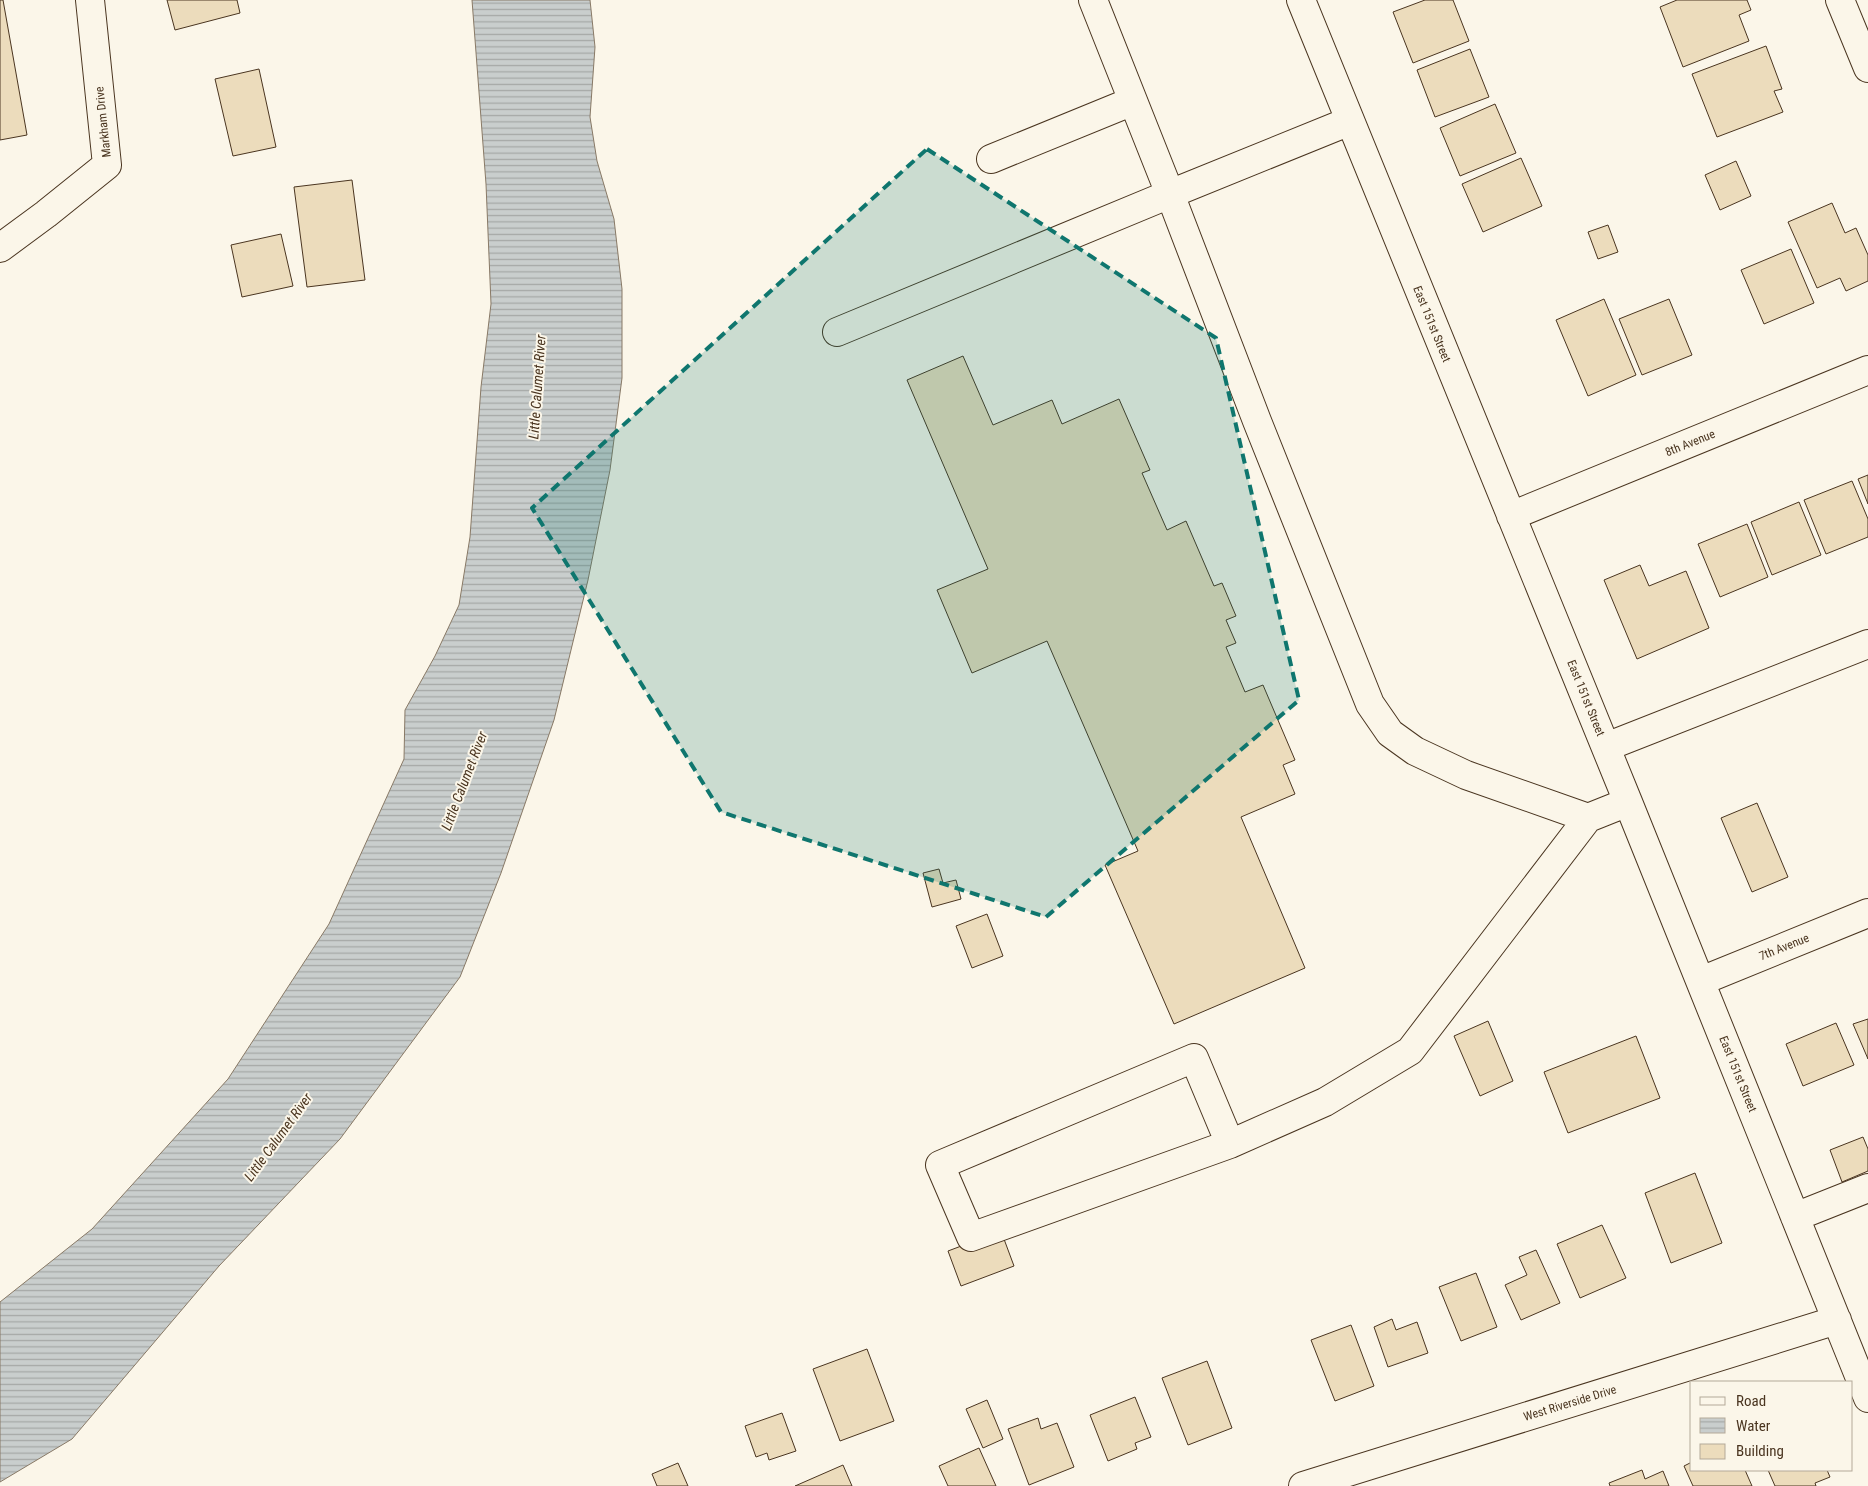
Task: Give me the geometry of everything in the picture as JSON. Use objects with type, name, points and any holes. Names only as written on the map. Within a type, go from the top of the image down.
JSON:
[{"type":"street","name":"Markham Drive","points":[[0,248],[107,165],[90,0]]},
{"type":"street","points":[[1093,0],[1257,421],[1370,704],[1390,733],[1416,751],[1466,775],[1588,818]]},
{"type":"street","name":"East 151st Street","points":[[1301,0],[1701,981],[1868,1398]]},
{"type":"street","points":[[1840,0],[1868,68]]},
{"type":"street","points":[[991,159],[1133,101]]},
{"type":"street","points":[[837,332],[1350,121]]},
{"type":"street","name":"8th Avenue","points":[[1511,516],[1868,370]]},
{"type":"street","points":[[1606,747],[1868,644]]},
{"type":"street","points":[[1230,1144],[1194,1058],[940,1165],[970,1237],[1230,1144],[1325,1102],[1410,1051],[1588,818],[1628,802]]},
{"type":"street","name":"7th Avenue","points":[[1701,981],[1868,913]]},
{"type":"street","points":[[1795,1216],[1868,1188]]},
{"type":"street","name":"West Riverside Drive","points":[[1303,1486],[1837,1320]]},
{"type":"highlighted area","points":[[927,149],[1216,338],[1299,700],[1046,917],[721,812],[532,508]]},
{"type":"water","name":"Little Calumet River","points":[[472,0],[590,0],[595,47],[590,117],[597,161],[614,219],[622,289],[622,378],[610,470],[588,580],[554,720],[501,873],[460,977],[340,1139],[219,1266],[72,1439],[0,1482],[0,1302],[92,1229],[228,1079],[329,924],[404,759],[405,710],[435,656],[459,605],[470,537],[481,387],[491,304],[486,184]]},
{"type":"building","points":[[0,0],[3,0],[27,135],[0,140]]},
{"type":"building","points":[[167,0],[237,0],[240,13],[175,30]]},
{"type":"building","points":[[1425,0],[1453,0],[1469,41],[1413,63],[1393,12]]},
{"type":"building","points":[[1677,0],[1747,0],[1751,10],[1739,15],[1749,41],[1683,67],[1660,7]]},
{"type":"building","points":[[1766,46],[1782,89],[1774,91],[1783,112],[1717,137],[1692,74]]},
{"type":"building","points":[[1470,49],[1489,97],[1435,117],[1417,70]]},
{"type":"building","points":[[259,69],[276,147],[233,156],[215,79]]},
{"type":"building","points":[[1495,104],[1516,153],[1460,176],[1440,128]]},
{"type":"building","points":[[1521,158],[1542,206],[1483,232],[1462,184]]},
{"type":"building","points":[[1736,161],[1751,196],[1720,210],[1705,175]]},
{"type":"building","points":[[352,180],[365,280],[307,287],[294,187]]},
{"type":"building","points":[[1832,203],[1845,233],[1856,228],[1868,255],[1868,281],[1846,291],[1840,278],[1817,288],[1788,222]]},
{"type":"building","points":[[1608,225],[1618,252],[1598,259],[1588,232]]},
{"type":"building","points":[[281,234],[293,286],[242,297],[231,245]]},
{"type":"building","points":[[1791,249],[1814,303],[1764,324],[1741,270]]},
{"type":"building","points":[[1604,299],[1636,375],[1588,396],[1556,320]]},
{"type":"building","points":[[1669,299],[1692,355],[1642,375],[1619,319]]},
{"type":"building","points":[[963,356],[993,425],[1052,400],[1062,424],[1119,399],[1150,470],[1142,473],[1167,530],[1186,521],[1214,586],[1222,583],[1236,616],[1226,620],[1236,643],[1226,647],[1245,692],[1263,685],[1295,760],[1283,765],[1295,794],[1241,817],[1305,968],[1174,1024],[1105,865],[1138,851],[1047,641],[972,673],[937,590],[988,569],[907,380]]},
{"type":"building","points":[[1868,475],[1868,504],[1858,479]]},
{"type":"building","points":[[1852,481],[1868,519],[1868,537],[1826,554],[1804,500]]},
{"type":"building","points":[[1799,502],[1821,555],[1772,575],[1751,522]]},
{"type":"building","points":[[1747,524],[1768,577],[1720,597],[1698,544]]},
{"type":"building","points":[[1640,565],[1649,586],[1686,571],[1709,628],[1637,659],[1604,580]]},
{"type":"building","points":[[1757,803],[1788,877],[1752,892],[1721,818]]},
{"type":"building","points":[[939,869],[943,883],[956,880],[961,899],[932,907],[923,873]]},
{"type":"building","points":[[987,914],[1003,956],[972,968],[956,926]]},
{"type":"building","points":[[1868,1019],[1868,1059],[1853,1024]]},
{"type":"building","points":[[1488,1021],[1513,1081],[1480,1096],[1454,1036]]},
{"type":"building","points":[[1836,1023],[1854,1065],[1803,1086],[1786,1044]]},
{"type":"building","points":[[1636,1036],[1660,1098],[1568,1133],[1544,1072]]},
{"type":"building","points":[[1863,1137],[1868,1149],[1868,1171],[1842,1182],[1830,1150]]},
{"type":"building","points":[[1695,1173],[1722,1243],[1671,1263],[1645,1193]]},
{"type":"building","points":[[1602,1225],[1626,1278],[1580,1298],[1557,1244]]},
{"type":"building","points":[[1001,1231],[1014,1266],[961,1286],[948,1251]]},
{"type":"building","points":[[1536,1250],[1560,1303],[1521,1320],[1505,1285],[1527,1275],[1519,1257]]},
{"type":"building","points":[[1476,1273],[1497,1327],[1461,1341],[1439,1287]]},
{"type":"building","points":[[1392,1319],[1396,1330],[1417,1322],[1428,1353],[1388,1367],[1374,1327]]},
{"type":"building","points":[[1351,1325],[1374,1386],[1335,1401],[1311,1340]]},
{"type":"building","points":[[867,1349],[894,1421],[840,1441],[813,1369]]},
{"type":"building","points":[[1207,1361],[1232,1428],[1188,1445],[1162,1378]]},
{"type":"building","points":[[1135,1397],[1151,1437],[1135,1443],[1137,1449],[1108,1461],[1090,1415]]},
{"type":"building","points":[[987,1400],[1003,1439],[983,1448],[966,1409]]},
{"type":"building","points":[[782,1413],[796,1451],[769,1460],[767,1453],[756,1457],[745,1426]]},
{"type":"building","points":[[1038,1418],[1041,1429],[1057,1423],[1074,1467],[1029,1485],[1008,1429]]},
{"type":"building","points":[[979,1448],[996,1486],[948,1486],[939,1466]]},
{"type":"building","points":[[678,1463],[688,1486],[657,1486],[652,1474]]},
{"type":"building","points":[[1690,1463],[1690,1471],[1745,1471],[1752,1486],[1693,1486],[1684,1466]]},
{"type":"building","points":[[843,1465],[852,1486],[795,1486]]},
{"type":"building","points":[[1642,1470],[1645,1479],[1663,1471],[1669,1486],[1610,1486],[1609,1483]]},
{"type":"building","points":[[1768,1471],[1827,1471],[1830,1477],[1815,1483],[1816,1486],[1775,1486]]}]
